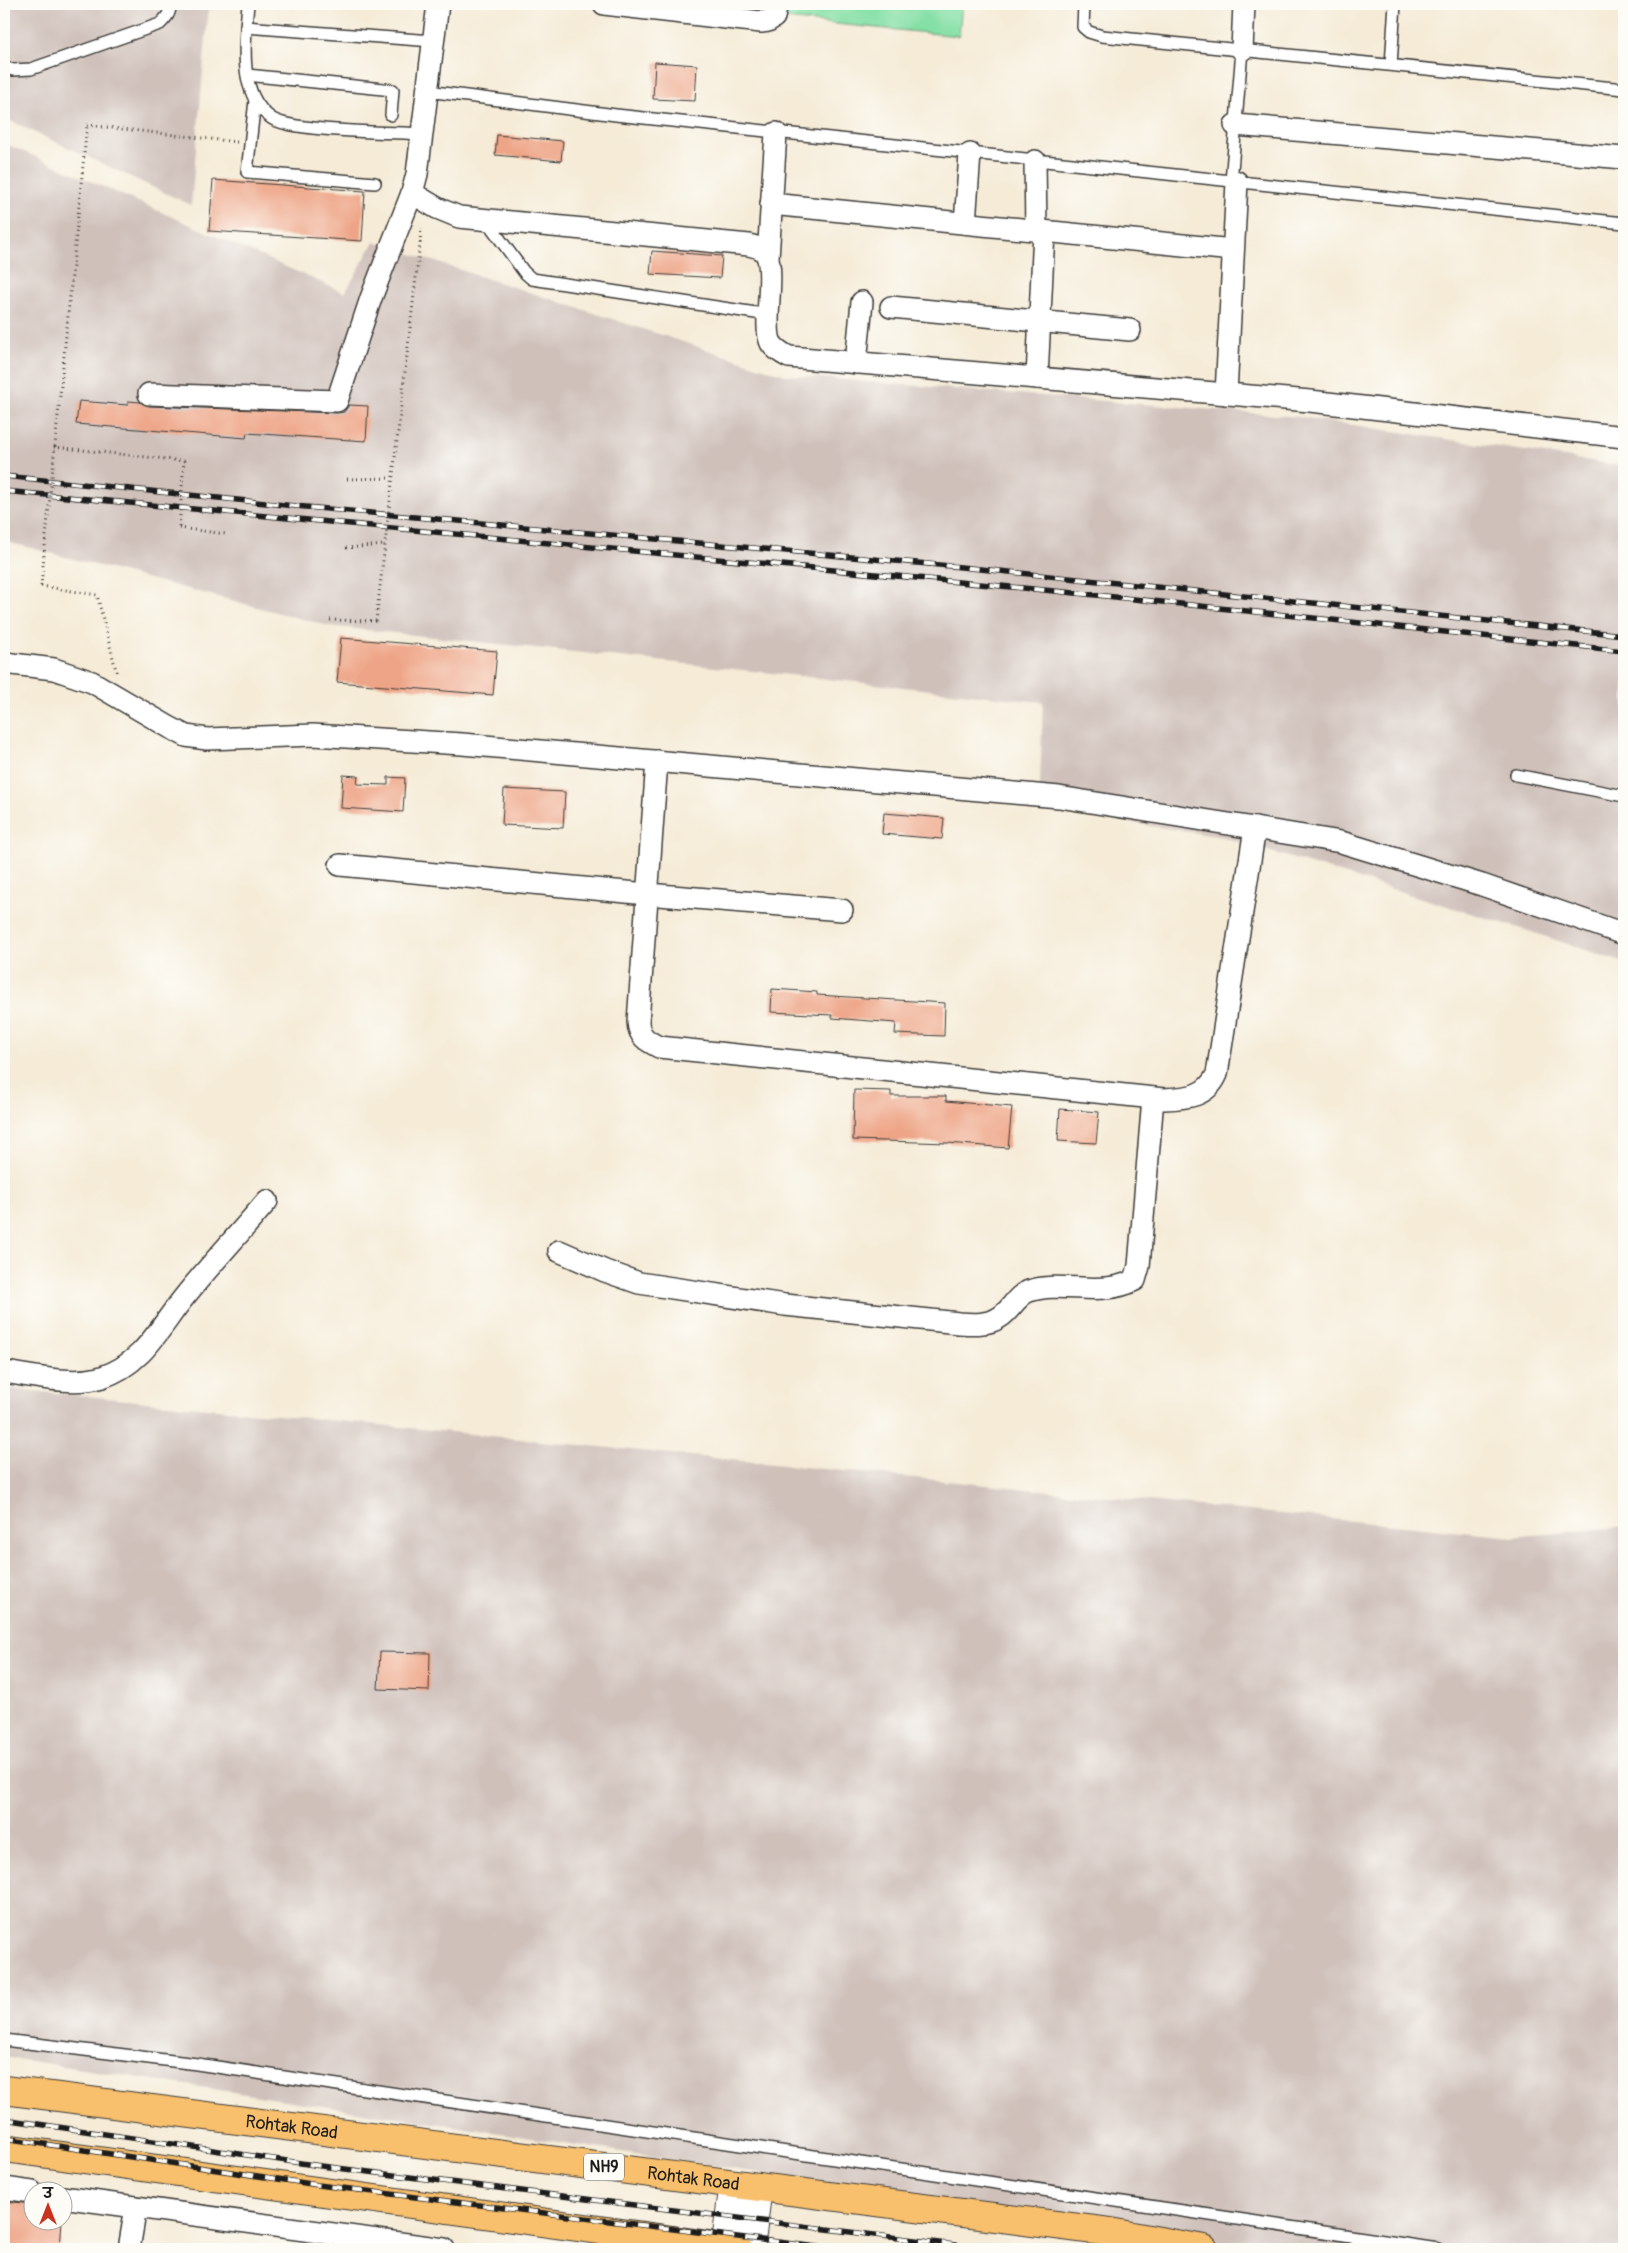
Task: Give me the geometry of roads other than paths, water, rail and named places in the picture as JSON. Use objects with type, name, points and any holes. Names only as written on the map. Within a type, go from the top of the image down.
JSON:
[{"type":"main road","name":"Rohtak Road","points":[[4,2090],[1110,2232],[1204,2249]]},
{"type":"main road","points":[[4,2148],[735,2249]]},
{"type":"street","points":[[150,394],[337,401],[371,298],[412,193],[422,134],[438,4]]},
{"type":"street","points":[[604,4],[768,22],[774,17],[777,4]]},
{"type":"street","points":[[1242,50],[1244,4]]},
{"type":"street","points":[[1235,125],[1624,158]]},
{"type":"street","points":[[776,133],[768,258],[768,332],[772,344],[789,357],[1310,401],[1624,437]]},
{"type":"street","points":[[965,223],[970,154]]},
{"type":"street","points":[[1035,161],[1040,231],[1040,322],[1036,378]]},
{"type":"street","points":[[1226,394],[1233,250],[1234,182]]},
{"type":"street","points":[[412,193],[437,208],[459,217],[749,245],[762,249],[768,258]]},
{"type":"street","points":[[771,204],[1233,250]]},
{"type":"street","points":[[856,363],[862,302]]},
{"type":"street","points":[[891,307],[1130,330]]},
{"type":"street","points":[[4,663],[54,669],[92,682],[186,736],[207,739],[313,735],[462,744],[1059,797],[1341,842],[1482,885],[1624,934]]},
{"type":"street","points":[[657,761],[638,1032],[645,1040],[659,1047],[1153,1098],[1184,1098],[1202,1092],[1212,1085],[1216,1074],[1254,828]]},
{"type":"street","points":[[340,865],[842,910]]},
{"type":"street","points":[[559,1251],[639,1283],[688,1292],[824,1309],[981,1324],[1000,1317],[1027,1292],[1046,1287],[1110,1289],[1135,1280],[1139,1266],[1153,1098]]},
{"type":"street","points":[[4,1372],[64,1380],[100,1378],[124,1368],[139,1357],[184,1298],[267,1201]]},
{"type":"street","points":[[735,2249],[746,2185]]},
{"type":"street","points":[[4,2188],[22,2191]]},
{"type":"street","points":[[72,2198],[406,2247],[444,2249]]},
{"type":"street","points":[[129,2249],[136,2207]]},
{"type":"lane","points":[[4,67],[12,70],[31,69],[160,24],[167,17],[171,9],[170,4]]},
{"type":"lane","points":[[248,4],[246,75],[255,100],[271,119],[294,127],[422,134]]},
{"type":"lane","points":[[1084,4],[1083,27],[1089,32],[1102,36],[1624,88]]},
{"type":"lane","points":[[1391,65],[1395,4]]},
{"type":"lane","points":[[246,27],[433,41]]},
{"type":"lane","points":[[1234,182],[1235,125],[1242,50]]},
{"type":"lane","points":[[246,75],[393,90],[391,115]]},
{"type":"lane","points":[[427,91],[776,133],[1624,223]]},
{"type":"lane","points":[[255,100],[246,172],[375,183]]},
{"type":"lane","points":[[486,220],[524,272],[532,279],[769,315]]},
{"type":"lane","points":[[1516,775],[1624,796]]},
{"type":"lane","points":[[4,2040],[197,2064],[1438,2249]]},
{"type":"railway","points":[[4,476],[295,506],[961,567],[1624,635]]},
{"type":"railway","points":[[4,491],[1096,595],[1624,651]]},
{"type":"railway","points":[[4,2119],[321,2166],[987,2249]]},
{"type":"railway","points":[[4,2138],[318,2185],[834,2249]]}]
